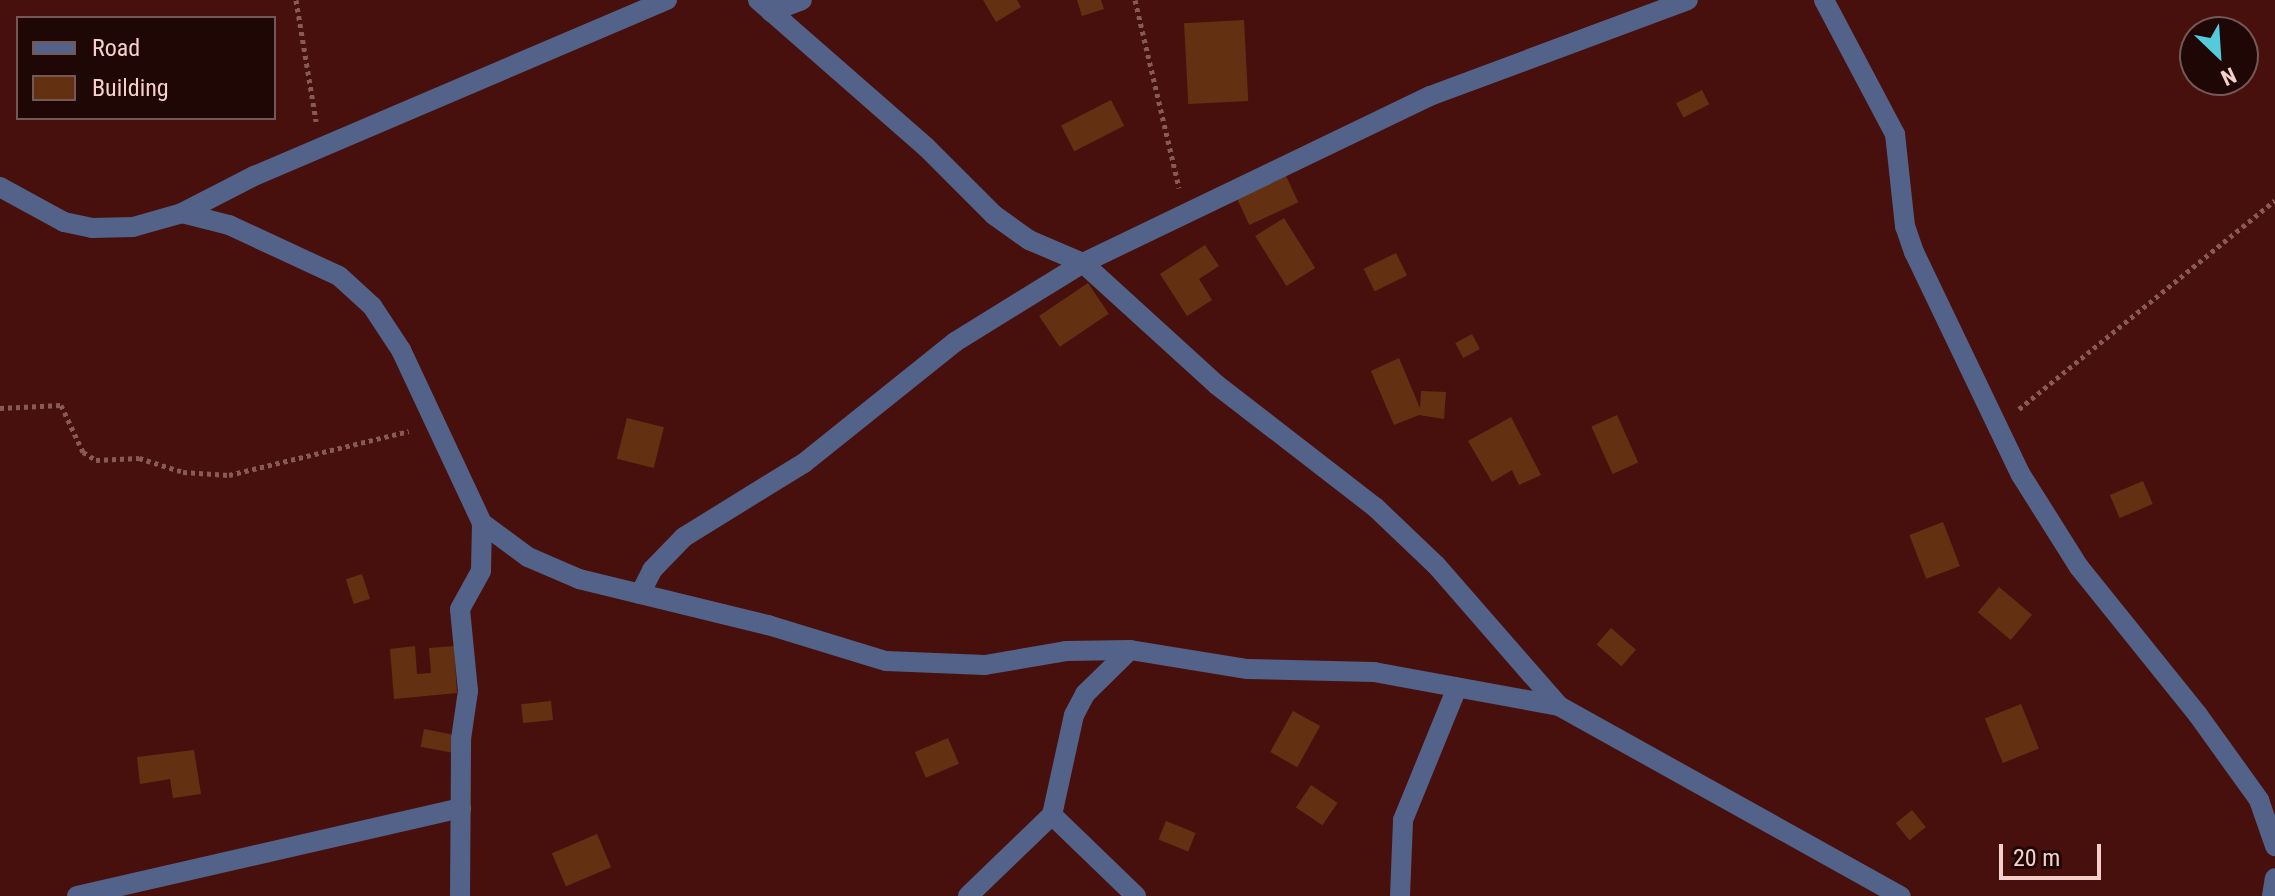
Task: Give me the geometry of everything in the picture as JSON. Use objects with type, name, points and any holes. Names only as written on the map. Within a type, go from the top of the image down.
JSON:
[{"type":"street","points":[[0,187],[64,222],[92,228],[133,227],[182,213],[321,148],[667,0]]},
{"type":"street","points":[[764,6],[802,0]]},
{"type":"street","points":[[640,594],[652,570],[684,537],[804,463],[955,342],[1083,263],[1185,217],[1430,96],[1688,0]]},
{"type":"street","points":[[1824,0],[1895,134],[1910,239],[2052,528],[2259,800],[2275,846]]},
{"type":"street","points":[[764,6],[926,147],[994,215],[1029,240],[1083,263],[1217,385],[1375,507],[1436,565],[1559,706],[1901,896]]},
{"type":"street","points":[[182,213],[229,225],[339,276],[372,306],[401,350],[433,425],[482,523],[528,557],[579,579],[886,661],[930,666],[1130,650],[1247,669],[1374,672],[1456,690],[1559,706]]},
{"type":"street","points":[[460,896],[461,739],[468,691],[460,609],[481,571],[482,523]]},
{"type":"street","points":[[968,896],[1052,815],[1074,715],[1085,694],[1130,650]]},
{"type":"street","points":[[1400,896],[1403,820],[1456,690]]},
{"type":"street","points":[[77,896],[461,808]]},
{"type":"street","points":[[1052,815],[1136,896]]},
{"type":"street","points":[[2272,896],[2275,878]]},
{"type":"path","points":[[296,0],[321,148]]},
{"type":"path","points":[[1135,0],[1185,217]]},
{"type":"path","points":[[1999,424],[2275,200]]},
{"type":"path","points":[[0,408],[61,405],[69,413],[83,452],[96,460],[139,458],[183,472],[229,475],[433,425]]},
{"type":"building","points":[[983,0],[1017,0],[1021,7],[996,22]]},
{"type":"building","points":[[1077,0],[1101,0],[1104,9],[1082,16]]},
{"type":"building","points":[[1244,20],[1248,101],[1188,104],[1184,23]]},
{"type":"building","points":[[1702,90],[1709,104],[1683,117],[1676,103]]},
{"type":"building","points":[[1111,100],[1124,126],[1074,151],[1061,125]]},
{"type":"building","points":[[1286,176],[1298,202],[1249,225],[1237,199]]},
{"type":"building","points":[[1284,218],[1315,268],[1286,286],[1255,236]]},
{"type":"building","points":[[1205,245],[1219,266],[1199,279],[1212,300],[1187,316],[1160,274]]},
{"type":"building","points":[[1396,253],[1407,275],[1375,291],[1364,269]]},
{"type":"building","points":[[1088,283],[1109,314],[1060,347],[1039,316]]},
{"type":"building","points":[[1472,334],[1480,349],[1463,358],[1455,343]]},
{"type":"building","points":[[1399,358],[1420,408],[1421,391],[1446,392],[1444,419],[1419,415],[1394,425],[1371,371]]},
{"type":"building","points":[[1617,415],[1638,463],[1613,474],[1591,426]]},
{"type":"building","points":[[1511,417],[1541,475],[1519,485],[1512,470],[1492,482],[1468,441]]},
{"type":"building","points":[[627,418],[664,427],[654,468],[617,459]]},
{"type":"building","points":[[2143,481],[2153,504],[2120,518],[2110,495]]},
{"type":"building","points":[[1943,522],[1960,566],[1926,579],[1909,535]]},
{"type":"building","points":[[362,574],[370,599],[354,604],[346,579]]},
{"type":"building","points":[[1999,587],[2032,615],[2011,640],[1978,612]]},
{"type":"building","points":[[1611,628],[1636,650],[1621,666],[1597,645]]},
{"type":"building","points":[[415,646],[417,674],[431,673],[429,648],[454,646],[457,693],[394,699],[390,649]]},
{"type":"building","points":[[551,701],[553,720],[523,723],[521,704]]},
{"type":"building","points":[[2021,704],[2039,749],[2003,763],[1985,719]]},
{"type":"building","points":[[1293,711],[1320,726],[1297,767],[1270,752]]},
{"type":"building","points":[[424,729],[454,735],[451,753],[421,747]]},
{"type":"building","points":[[948,738],[959,764],[926,778],[915,752]]},
{"type":"building","points":[[194,750],[201,794],[173,798],[170,779],[140,784],[137,757]]},
{"type":"building","points":[[1311,785],[1338,803],[1322,825],[1296,807]]},
{"type":"building","points":[[1912,810],[1926,827],[1910,840],[1896,823]]},
{"type":"building","points":[[1166,821],[1196,833],[1188,852],[1159,840]]},
{"type":"building","points":[[597,834],[611,867],[566,886],[552,853]]}]
